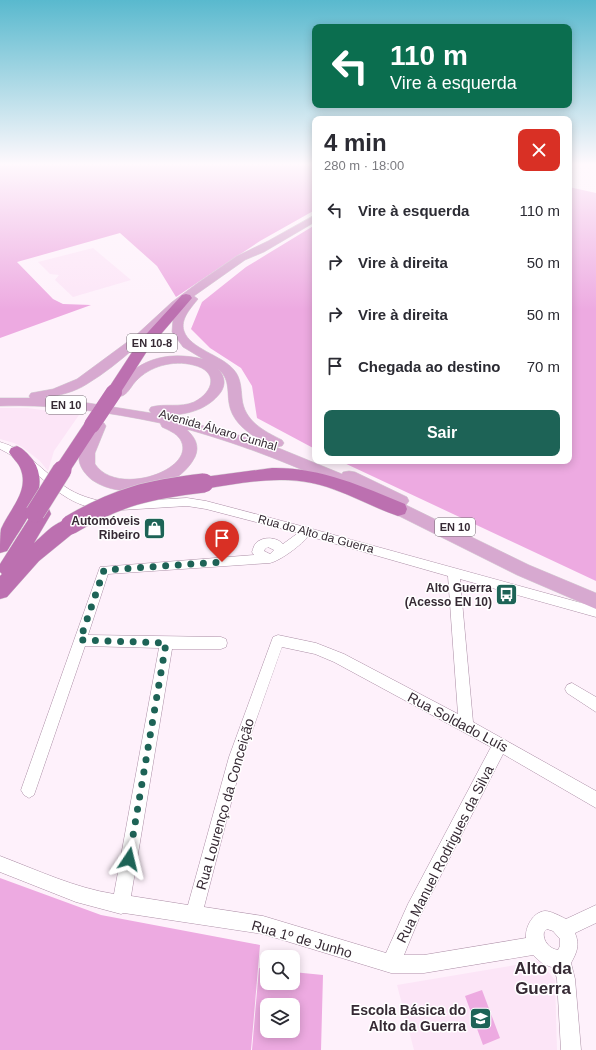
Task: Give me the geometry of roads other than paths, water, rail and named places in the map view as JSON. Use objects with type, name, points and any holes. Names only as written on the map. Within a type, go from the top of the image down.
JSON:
[{"type":"highway","name":"EN 10-8","points":[[0,582],[39,514],[117,392],[143,346],[189,299]]},
{"type":"highway","points":[[0,546],[30,494],[32,485],[30,471],[17,452]]},
{"type":"highway","points":[[0,591],[26,560],[46,542],[70,525],[89,514],[127,497],[149,491],[258,474],[295,474],[342,485],[398,509]]},
{"type":"highway","name":"EN 10-8","points":[[0,567],[39,514]]},
{"type":"main road","name":"EN 10-8","points":[[189,299],[223,274],[269,244],[312,220]]},
{"type":"main road","points":[[22,397],[56,392],[82,382],[138,340],[176,304],[189,299]]},
{"type":"main road","points":[[189,299],[178,320],[178,333],[190,347],[223,366],[230,373],[234,382],[238,410],[250,427],[270,440],[311,458]]},
{"type":"main road","points":[[117,392],[137,372],[147,366],[159,362],[184,359],[209,367],[216,375],[218,381],[217,388],[213,394],[197,405],[173,411],[132,410]]},
{"type":"main road","name":"Avenida Álvaro Cunhal","points":[[0,398],[22,397],[67,400],[184,418],[311,458]]},
{"type":"main road","name":"Avenida Álvaro Cunhal","points":[[0,402],[64,404],[132,410],[251,443],[318,469],[523,570],[596,601]]},
{"type":"main road","points":[[95,426],[87,460],[90,468],[100,478],[116,484],[137,486],[158,481],[173,473],[185,462],[191,451],[189,440],[178,428],[132,410]]},
{"type":"main road","name":"Avenida Álvaro Cunhal","points":[[324,464],[492,544],[596,589]]},
{"type":"street","name":"Rua do Alto da Guerra","points":[[0,445],[17,452],[64,492],[83,502],[107,506],[187,502],[206,505],[596,612]]},
{"type":"street","points":[[29,790],[104,570],[275,558],[280,552],[300,539],[305,531]]},
{"type":"street","points":[[267,559],[262,558],[258,552],[258,549],[263,544],[267,542],[276,544],[280,552]]},
{"type":"street","points":[[454,572],[466,726]]},
{"type":"street","points":[[80,640],[166,643],[221,642]]},
{"type":"street","name":"Rua Lourenço da Conceição","points":[[194,914],[236,757],[278,641],[316,650]]},
{"type":"street","points":[[121,905],[166,643]]},
{"type":"street","name":"Rua Soldado Luís","points":[[316,650],[339,658],[500,744],[596,800]]},
{"type":"street","points":[[572,689],[596,705]]},
{"type":"street","name":"Rua Manuel Rodrigues da Silva","points":[[391,964],[414,910],[500,744]]},
{"type":"street","name":"Rua 1º de Junho","points":[[0,864],[76,894],[121,905],[194,914],[263,926],[391,964],[424,964],[537,945]]},
{"type":"street","points":[[564,930],[596,914]]},
{"type":"street","points":[[544,920],[551,920],[558,923],[564,930],[569,938],[570,947],[567,954],[561,959],[548,957],[537,945],[535,929],[539,923],[544,920]]},
{"type":"street","points":[[561,959],[566,979],[571,1050]]},
{"type":"place","name":"Automóveis Ribeiro","points":[[155,528]]},
{"type":"place","name":"Alto Guerra (Acesso EN 10)","points":[[507,595]]},
{"type":"place","name":"Escola Básica do Alto da Guerra","points":[[481,1018]]},
{"type":"district","name":"Alto da Guerra","points":[[543,978]]}]
